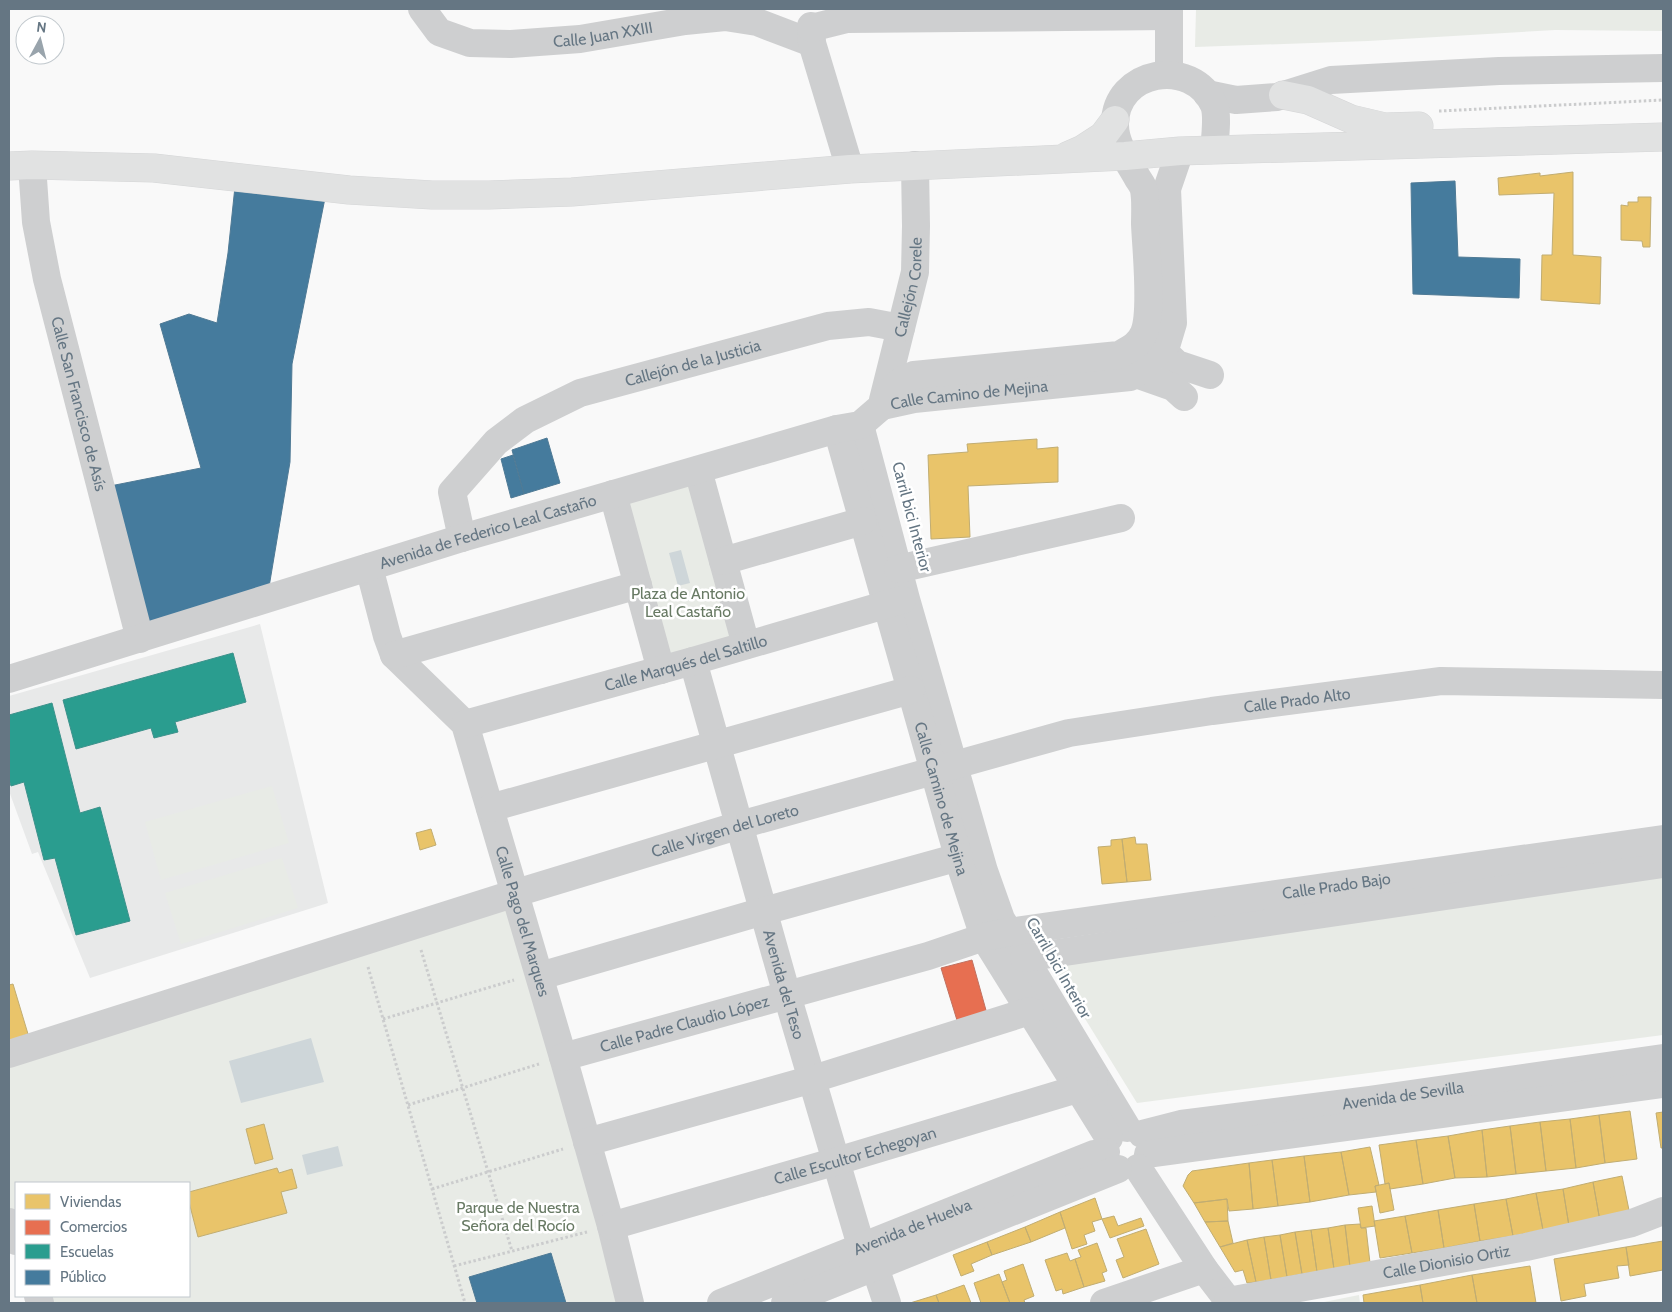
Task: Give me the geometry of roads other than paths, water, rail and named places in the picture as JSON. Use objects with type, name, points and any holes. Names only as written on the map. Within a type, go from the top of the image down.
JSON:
[{"type":"main road","points":[[1283,95],[1308,100],[1351,119],[1385,127],[1663,120]]},
{"type":"main road","points":[[1062,159],[1083,149],[1102,136],[1115,120]]},
{"type":"main road","points":[[20,166],[154,168],[349,190],[432,195],[489,195],[572,192],[850,169],[1125,156],[1180,151],[1663,136]]},
{"type":"street","name":"Calle Juan XXIII","points":[[422,9],[439,32],[470,43],[511,44],[580,39],[684,20],[725,17],[757,22],[811,26]]},
{"type":"street","points":[[850,169],[811,26],[847,19],[1170,12],[1168,74]]},
{"type":"street","points":[[1207,94],[1236,100],[1283,95],[1331,80],[1499,71],[1663,68]]},
{"type":"street","points":[[1184,397],[1146,357],[1145,332],[1148,310],[1144,189],[1117,141],[1115,120],[1125,94],[1137,83],[1152,76],[1168,74],[1183,77],[1197,84],[1207,94],[1215,107],[1214,150]]},
{"type":"street","points":[[1146,357],[1167,342],[1173,323],[1167,189],[1180,151]]},
{"type":"street","name":"Callejón Corele","points":[[882,406],[915,272],[916,165]]},
{"type":"street","name":"Calle San Francisco de Asís","points":[[20,166],[36,222],[47,279],[140,639]]},
{"type":"street","name":"Callejón de la Justicia","points":[[462,538],[452,492],[496,442],[525,420],[580,393],[828,326],[869,322],[901,328]]},
{"type":"street","name":"Calle Camino de Mejina","points":[[848,427],[882,406],[889,392],[895,386],[902,380],[914,375],[1119,355],[1146,357]]},
{"type":"street","points":[[1146,357],[1177,364],[1210,375]]},
{"type":"street","name":"Calle Camino de Mejina","points":[[848,427],[863,521],[896,601],[945,767],[958,857],[997,935],[1030,1011],[1087,1084]]},
{"type":"street","name":"Calle Camino de Mejina","points":[[848,427],[898,569],[896,601],[911,690],[945,767],[1001,919],[997,935]]},
{"type":"street","name":"Avenida de Federico Leal Castaño","points":[[9,679],[462,538],[848,427]]},
{"type":"street","points":[[698,470],[746,645]]},
{"type":"street","points":[[614,494],[661,670]]},
{"type":"street","points":[[898,569],[1121,518]]},
{"type":"street","points":[[723,561],[863,521]]},
{"type":"street","name":"Calle Pago del Marques","points":[[369,568],[394,656],[465,724],[563,1057],[611,1226],[630,1303]]},
{"type":"street","points":[[394,656],[638,585]]},
{"type":"street","name":"Calle Marqués del Saltillo","points":[[465,724],[693,661],[896,601]]},
{"type":"street","name":"Avenida del Teso","points":[[693,661],[812,1079],[868,1256],[887,1303]]},
{"type":"street","name":"Calle Prado Alto","points":[[945,767],[1069,734],[1212,711],[1441,680],[1663,685]]},
{"type":"street","points":[[490,808],[911,690]]},
{"type":"street","name":"Calle Virgen del Loreto","points":[[9,1054],[516,893],[740,825],[945,767]]},
{"type":"street","name":"Calle Prado Bajo","points":[[997,935],[1663,839]]},
{"type":"street","points":[[539,975],[958,857]]},
{"type":"street","name":"Calle Prado Bajo","points":[[1024,958],[1663,864]]},
{"type":"street","name":"Calle Camino de Mejina","points":[[997,935],[1024,958],[1087,1084],[1204,1269],[1229,1302]]},
{"type":"street","name":"Calle Padre Claudio López","points":[[563,1057],[928,956],[997,935]]},
{"type":"street","points":[[587,1142],[812,1079],[1030,1011]]},
{"type":"street","name":"Avenida de Sevilla","points":[[1127,1149],[1182,1124],[1370,1100],[1663,1058]]},
{"type":"street","name":"Calle Escultor Echegoyan","points":[[611,1226],[837,1161],[1087,1084]]},
{"type":"street","name":"Avenida de Sevilla","points":[[1127,1149],[1663,1084]]},
{"type":"street","name":"Avenida de Huelva","points":[[720,1303],[868,1256],[1127,1149]]},
{"type":"street","name":"Calle Dionisio Ortiz","points":[[1229,1302],[1526,1247],[1632,1223],[1663,1211]]},
{"type":"street","points":[[9,1222],[15,1238]]},
{"type":"street","name":"Avenida de Huelva","points":[[785,1303],[868,1256]]},
{"type":"street","points":[[1104,1303],[1204,1269]]},
{"type":"park label","name":"Plaza de Antonio Leal Castaño","points":[[688,602]]},
{"type":"park label","name":"Parque de Nuestra Señora del Rocío","points":[[518,1216]]}]
